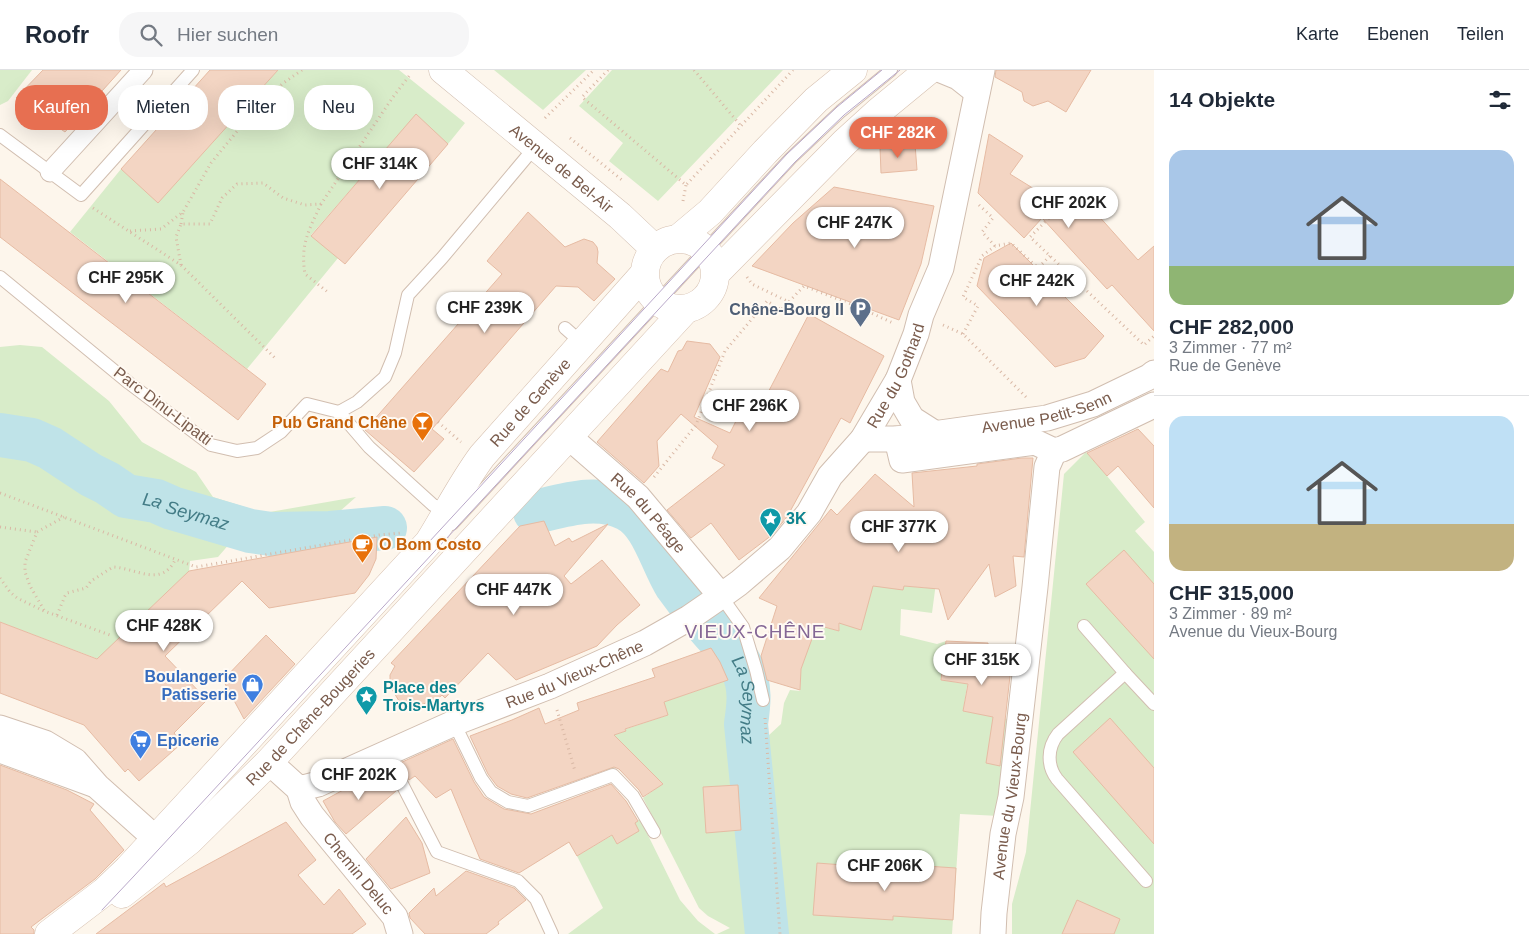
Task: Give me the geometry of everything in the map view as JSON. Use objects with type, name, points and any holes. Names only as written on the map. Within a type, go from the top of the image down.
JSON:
[{"type":"main road","name":"Avenue de Bel-Air","points":[[443,70],[620,216],[667,244]]},
{"type":"main road","name":"Rue de Genève","points":[[483,500],[482,456],[574,335],[644,274],[647,262],[667,244],[710,212],[764,152],[816,100],[852,70]]},
{"type":"main road","name":"Rue de Genève","points":[[50,934],[104,892],[151,843],[429,542],[448,512],[483,500],[569,437],[686,310],[702,302],[711,293],[715,283],[711,261],[878,112],[930,70]]},
{"type":"main road","points":[[667,244],[688,239],[699,244],[711,261]]},
{"type":"main road","points":[[644,274],[650,294],[658,302],[672,309],[686,310]]},
{"type":"main road","name":"Rue de Chêne-Bougeries","points":[[73,934],[189,841],[269,762],[483,500]]},
{"type":"street","points":[[50,172],[143,70]]},
{"type":"street","name":"Rue du Gothard","points":[[689,618],[739,583],[780,548],[809,513],[830,476],[863,439],[898,380],[916,334],[921,315],[941,268],[980,81],[958,77],[941,70]]},
{"type":"street","name":"Avenue Petit-Senn","points":[[863,439],[897,439],[1047,418],[1093,404],[1154,373]]},
{"type":"street","points":[[898,380],[902,402],[912,419],[934,433]]},
{"type":"street","name":"Avenue Petit-Senn","points":[[897,439],[902,460],[1034,442],[1054,451],[1062,449],[1154,405]]},
{"type":"street","name":"Rue du Péage","points":[[569,437],[638,497],[716,599]]},
{"type":"street","name":"Avenue du Vieux-Bourg","points":[[993,934],[1003,834],[1012,797],[1047,467],[1054,451]]},
{"type":"street","name":"Rue du Vieux-Chêne","points":[[299,789],[318,784],[454,723],[550,686],[645,643],[689,618]]},
{"type":"street","points":[[0,728],[45,743],[75,760],[151,843]]},
{"type":"street","points":[[0,750],[97,786]]},
{"type":"street","points":[[269,762],[299,789]]},
{"type":"street","name":"Chemin Deluc","points":[[299,789],[303,802],[312,816],[395,917],[400,934]]},
{"type":"lane","points":[[0,135],[81,195],[193,70]]},
{"type":"lane","points":[[429,542],[439,537],[483,500],[658,302],[711,261],[791,158],[841,111],[891,70]]},
{"type":"lane","points":[[448,512],[433,505],[369,447],[338,412],[357,402],[385,377],[395,352],[408,295],[536,147]]},
{"type":"lane","name":"Parc Dinu-Lipatti","points":[[0,277],[129,383],[211,445],[237,451],[257,448],[281,432],[307,404],[338,412]]},
{"type":"lane","points":[[716,599],[743,627],[763,700]]},
{"type":"lane","points":[[1084,626],[1154,704]]},
{"type":"lane","points":[[1125,673],[1058,734],[1051,744],[1050,759],[1052,770],[1057,780],[1146,881]]},
{"type":"lane","points":[[454,723],[481,778],[491,792],[508,802],[528,806],[613,775],[633,796],[654,832]]},
{"type":"lane","points":[[386,754],[437,852],[518,881],[536,899],[552,934]]},
{"type":"lane","points":[[102,910],[151,843]]},
{"type":"path","points":[[181,265],[176,237],[183,212],[211,163],[243,124],[282,84],[302,70]]},
{"type":"path","points":[[545,118],[594,70]]},
{"type":"path","points":[[608,70],[582,97],[686,185],[793,70]]},
{"type":"path","points":[[694,70],[741,126]]},
{"type":"path","points":[[329,293],[305,274],[302,260],[305,240],[321,204],[392,97],[410,75]]},
{"type":"path","points":[[565,134],[622,180]]},
{"type":"path","points":[[181,224],[210,224],[222,198],[236,184],[263,183],[283,198],[305,205],[321,204]]},
{"type":"path","points":[[1077,190],[1030,237],[1144,345],[1154,336]]},
{"type":"path","points":[[81,195],[88,204],[181,265],[275,358]]},
{"type":"path","points":[[977,203],[993,218],[982,232],[995,246]]},
{"type":"path","points":[[129,231],[161,229],[183,212]]},
{"type":"path","points":[[963,334],[978,306],[963,297],[982,256],[995,246],[1011,243],[1038,268],[1050,256]]},
{"type":"path","points":[[752,284],[789,302]]},
{"type":"path","points":[[638,497],[696,425],[725,351],[767,301],[781,310],[804,286],[856,306],[899,326]]},
{"type":"path","points":[[937,322],[963,334],[1031,401]]},
{"type":"path","points":[[438,422],[465,446]]},
{"type":"path","points":[[0,493],[196,567],[379,535]]},
{"type":"path","points":[[0,527],[37,532],[64,516]]},
{"type":"path","points":[[37,532],[24,566],[30,586],[44,611]]},
{"type":"path","points":[[57,615],[67,593],[86,588],[91,581],[113,567],[153,575],[162,574],[171,569],[175,560]]},
{"type":"path","points":[[0,578],[17,598],[44,611],[110,635]]},
{"type":"path","points":[[763,700],[780,934]]},
{"type":"path","points":[[557,708],[580,787]]},
{"type":"green space","points":[[0,70],[32,70],[20,85],[15,85],[15,92],[8,101],[0,105]]},
{"type":"green space","points":[[278,70],[399,70],[465,123],[448,144],[416,115],[311,235],[338,258],[247,369],[70,232],[121,169],[158,202],[223,130],[294,130],[294,85],[264,85]]},
{"type":"green space","points":[[494,70],[586,70],[543,110]]},
{"type":"green space","points":[[612,70],[783,70],[658,201],[609,161],[623,143],[579,106]]},
{"type":"green space","points":[[20,345],[42,347],[109,401],[142,442],[196,472],[213,497],[264,513],[356,497],[330,520],[244,527],[218,557],[190,561],[189,571],[98,659],[0,622],[0,347]]},
{"type":"green space","points":[[1086,452],[1145,522],[1135,531],[1154,552],[1154,934],[1012,934],[1012,904],[1026,852],[1064,474]]},
{"type":"green space","points":[[939,560],[932,613],[901,609],[900,635],[937,644],[946,641],[941,680],[960,683],[961,680],[968,680],[963,711],[1013,720],[999,816],[960,814],[952,934],[783,934],[768,736],[781,724],[784,703],[790,690],[800,691],[801,669],[816,625],[839,631],[844,569],[904,586],[925,588]]},
{"type":"green space","points":[[728,680],[734,698],[750,934],[717,934],[730,928],[708,916],[699,908],[643,798],[662,784],[631,752],[607,772],[597,740],[668,715],[664,702]]},
{"type":"green space","points":[[640,819],[680,900],[698,921],[715,934],[568,934],[603,908],[577,856]]},
{"type":"building","points":[[43,70],[121,70],[107,85],[29,85]]},
{"type":"building","points":[[210,70],[278,70],[264,85],[218,85],[218,130],[224,130],[158,203],[121,169],[156,130],[208,130],[208,85],[197,85]]},
{"type":"building","points":[[996,70],[1091,70],[1066,112],[1048,101],[1033,106],[1024,101],[1022,92],[995,77]]},
{"type":"building","points":[[416,114],[448,144],[345,264],[311,236]]},
{"type":"building","points":[[989,134],[1023,156],[1010,174],[1065,208],[1080,195],[1138,260],[1154,246],[1154,331],[1112,285],[1107,289],[1042,218],[1024,238],[978,193]]},
{"type":"building","points":[[915,144],[917,170],[881,173],[880,147]]},
{"type":"building","points":[[0,179],[266,384],[238,420],[0,237]]},
{"type":"building","points":[[834,187],[934,206],[921,264],[899,320],[752,266],[793,223]]},
{"type":"building","points":[[528,212],[565,247],[584,239],[593,242],[598,252],[597,263],[615,279],[594,301],[578,287],[556,286],[432,429],[444,439],[414,472],[365,430],[502,274],[487,261]]},
{"type":"building","points":[[1011,243],[1104,336],[1085,358],[1055,367],[977,286],[984,258]]},
{"type":"building","points":[[809,314],[884,356],[850,423],[841,418],[787,517],[772,535],[739,560],[711,523],[691,538],[667,510],[725,465],[712,458],[718,446],[681,414],[657,441],[659,466],[644,483],[597,442],[661,369],[668,372],[678,351],[682,350],[687,341],[710,344],[720,357],[694,417],[730,433],[742,409],[746,410],[751,399],[762,404]]},
{"type":"building","points":[[1138,429],[1154,446],[1154,508],[1118,466],[1107,476],[1087,453]]},
{"type":"building","points":[[1033,458],[1024,557],[1013,556],[1016,586],[995,597],[989,564],[948,620],[939,589],[904,586],[903,590],[873,586],[861,630],[839,623],[839,631],[817,625],[801,669],[800,690],[767,680],[761,656],[777,606],[759,598],[831,509],[837,515],[875,474],[914,507],[912,473],[977,466],[977,464]]},
{"type":"building","points":[[544,521],[555,546],[569,538],[572,542],[608,524],[564,576],[571,584],[602,560],[640,605],[597,646],[516,680],[488,653],[445,698],[442,695],[433,703],[431,701],[418,706],[399,701],[390,686],[390,675],[395,666],[391,663],[520,526]]},
{"type":"building","points":[[377,537],[376,559],[369,575],[355,593],[269,608],[242,581],[165,656],[207,700],[174,733],[182,743],[139,781],[128,769],[125,772],[84,725],[0,693],[0,622],[97,659],[189,571]]},
{"type":"building","points":[[1124,550],[1154,584],[1154,659],[1086,584]]},
{"type":"building","points":[[266,635],[295,664],[244,719],[223,680]]},
{"type":"building","points":[[946,641],[988,643],[988,648],[1001,651],[1000,656],[1012,658],[1000,766],[986,763],[993,717],[963,711],[968,684],[941,680]]},
{"type":"building","points":[[711,648],[728,680],[664,702],[668,715],[625,729],[626,731],[614,735],[663,784],[643,797],[639,790],[619,769],[614,767],[527,798],[511,794],[497,786],[488,774],[470,736],[539,708],[545,724],[579,710],[577,703],[655,677],[652,669]]},
{"type":"building","points":[[1110,718],[1154,768],[1154,844],[1073,752]]},
{"type":"building","points":[[453,739],[474,782],[484,797],[504,809],[531,814],[611,784],[626,801],[638,821],[635,823],[639,831],[617,844],[612,835],[577,856],[569,842],[519,873],[480,859],[451,789],[436,798],[415,776],[409,780],[400,763]]},
{"type":"building","points":[[0,765],[67,790],[94,804],[90,810],[124,850],[95,879],[31,927],[34,930],[34,934],[0,934]]},
{"type":"building","points":[[385,770],[396,791],[346,834],[335,822],[323,801]]},
{"type":"building","points":[[738,785],[741,830],[706,833],[703,787]]},
{"type":"building","points":[[406,817],[422,843],[430,873],[391,889],[366,859]]},
{"type":"building","points":[[286,822],[316,860],[298,875],[324,905],[339,889],[366,924],[352,934],[96,934],[164,883],[166,887]]},
{"type":"building","points":[[817,863],[896,869],[896,864],[956,868],[953,920],[893,916],[893,920],[813,915]]},
{"type":"building","points":[[466,871],[514,888],[526,900],[486,934],[425,934],[410,918],[409,913],[434,888],[436,896]]},
{"type":"building","points":[[1077,900],[1120,919],[1114,934],[1062,934]]},
{"type":"waterway","name":"La Seymaz","points":[[0,435],[32,440],[50,448],[126,496],[156,501],[172,508],[250,531],[271,534],[330,533],[385,528]]},
{"type":"waterway","name":"La Seymaz","points":[[535,512],[581,502],[604,502],[627,509],[636,515],[650,532],[676,585],[739,663],[745,675],[748,689],[746,724],[767,934]]},
{"type":"tram line","points":[[429,542],[787,154],[837,107],[882,70]]},
{"type":"tram line","points":[[102,910],[795,162],[844,115],[900,70]]},
{"type":"place","name":"Chêne-Bourg II","points":[[860,328]]},
{"type":"place","name":"Pub Grand Chêne","points":[[423,441]]},
{"type":"place","name":"3K","points":[[770,537]]},
{"type":"place","name":"O Bom Costo","points":[[363,563]]},
{"type":"place","name":"Boulangerie Patisserie","points":[[253,704]]},
{"type":"place","name":"Place des Trois-Martyrs","points":[[367,715]]},
{"type":"place","name":"Epicerie","points":[[141,759]]},
{"type":"district","name":"VIEUX-CHÊNE","points":[[755,631]]}]
